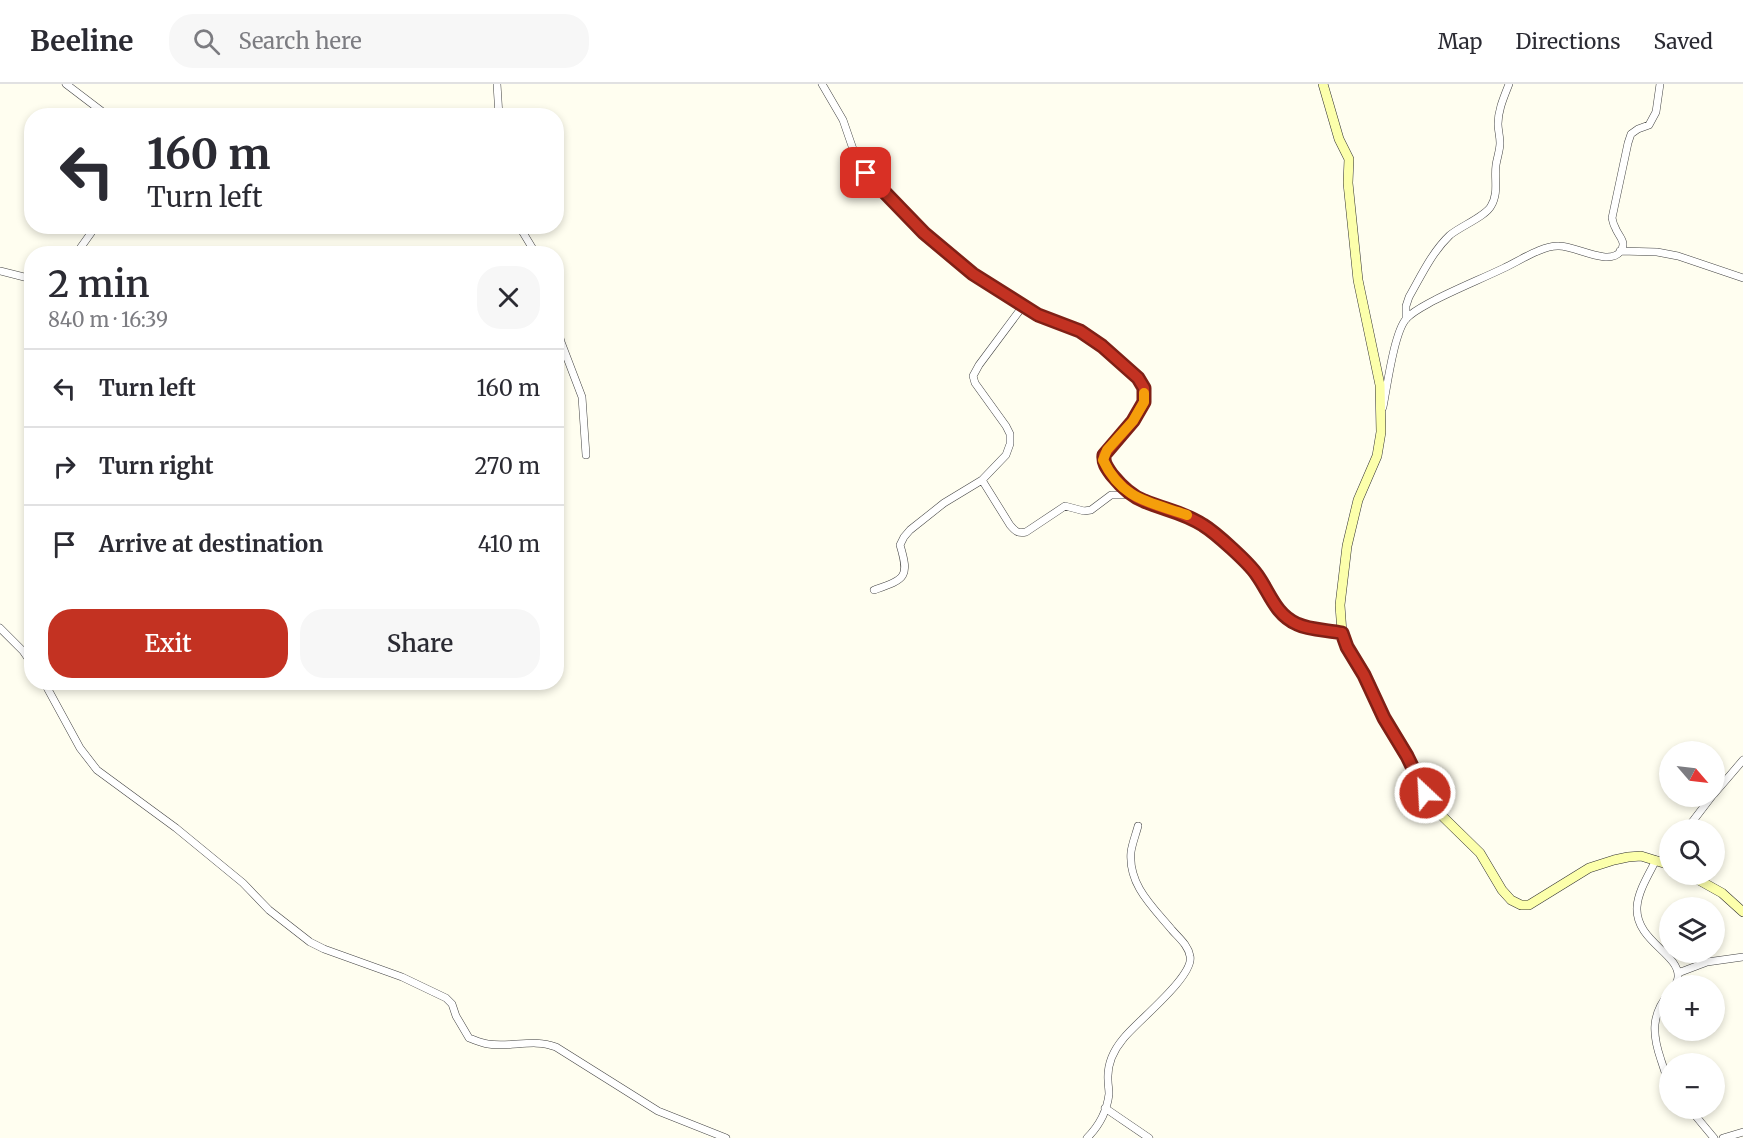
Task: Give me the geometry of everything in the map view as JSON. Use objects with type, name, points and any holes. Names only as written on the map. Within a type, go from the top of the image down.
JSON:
[{"type":"street","points":[[66,84],[98,108]]},
{"type":"street","points":[[497,84],[498,108]]},
{"type":"street","points":[[822,84],[843,120],[852,149],[866,173],[924,233],[973,274],[1038,315],[1080,331],[1102,346],[1138,378],[1144,388],[1144,402],[1133,421],[1107,450],[1103,460],[1119,483],[1143,501],[1187,515],[1207,527],[1257,575],[1274,606],[1285,618],[1298,625],[1342,633]]},
{"type":"street","points":[[1323,84],[1339,139],[1349,159],[1349,192],[1358,280],[1380,385],[1381,432],[1377,456],[1358,500],[1347,546],[1340,605],[1342,633],[1347,647],[1436,810],[1480,853],[1502,890],[1511,900],[1521,905],[1529,905],[1589,868],[1614,860],[1641,856],[1659,861]]},
{"type":"street","points":[[1406,319],[1409,297],[1440,246],[1470,221],[1486,213],[1495,198],[1496,167],[1500,144],[1498,123],[1509,84]]},
{"type":"street","points":[[1381,416],[1398,334],[1406,319],[1419,308],[1557,245],[1573,247],[1604,258],[1613,257],[1620,251],[1623,240],[1612,218],[1628,143],[1631,134],[1649,125],[1656,112],[1660,84]]},
{"type":"street","points":[[1620,251],[1657,252],[1678,256],[1743,278]]},
{"type":"street","points":[[0,271],[24,277]]},
{"type":"street","points":[[874,590],[902,577],[905,562],[900,545],[910,530],[944,502],[982,480],[1006,455],[1010,444],[1010,434],[975,383],[973,376],[979,364],[1023,306]]},
{"type":"street","points":[[564,350],[582,397],[586,455]]},
{"type":"street","points":[[982,480],[1010,525],[1020,534],[1065,506],[1084,511],[1091,510],[1111,495],[1132,495]]},
{"type":"street","points":[[0,628],[24,652]]},
{"type":"street","points":[[48,690],[80,748],[97,770],[185,835],[243,883],[269,910],[310,942],[402,977],[446,998],[452,1004],[469,1038],[488,1044],[547,1043],[658,1111],[726,1138]]},
{"type":"street","points":[[1725,781],[1743,760]]},
{"type":"street","points":[[1694,819],[1704,807]]},
{"type":"street","points":[[1087,1138],[1097,1128],[1106,1108],[1111,1055],[1123,1038],[1175,986],[1188,969],[1191,958],[1187,947],[1145,898],[1132,877],[1131,853],[1138,826]]},
{"type":"street","points":[[1659,867],[1639,897],[1637,916],[1642,929],[1673,962],[1677,974],[1707,962],[1743,957]]},
{"type":"street","points":[[1708,885],[1722,893],[1743,912]]},
{"type":"street","points":[[1659,1008],[1656,1013],[1654,1030],[1659,1053]]},
{"type":"street","points":[[1106,1108],[1149,1138]]},
{"type":"street","points":[[1698,1119],[1714,1138]]},
{"type":"street","points":[[1723,1138],[1743,1132]]},
{"type":"slow traffic","points":[[1144,393],[1144,402],[1133,421],[1107,450],[1103,460],[1119,483],[1132,495],[1143,501],[1187,515]]},
{"type":"route","points":[[866,173],[924,233],[973,274],[1038,315],[1080,331],[1102,346],[1138,378],[1144,388],[1144,402],[1133,421],[1104,455],[1103,460],[1107,468],[1132,495],[1143,501],[1187,515],[1207,527],[1257,575],[1274,606],[1285,618],[1298,625],[1342,633],[1347,647],[1364,675],[1384,718],[1407,756],[1425,793]]}]
